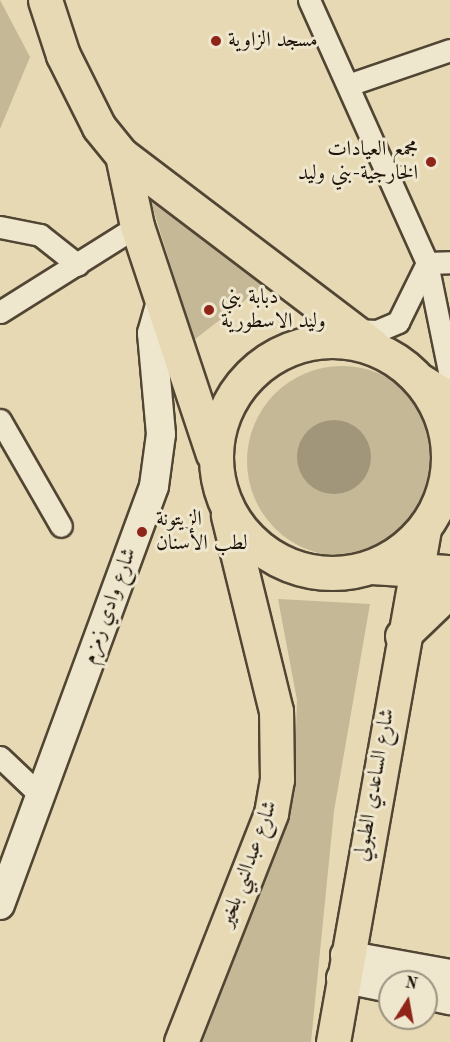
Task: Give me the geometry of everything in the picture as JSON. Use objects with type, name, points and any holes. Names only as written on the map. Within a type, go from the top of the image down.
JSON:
[{"type":"main road","points":[[45,0],[63,55],[99,127],[122,155],[351,330],[382,352],[435,379],[450,399]]},
{"type":"main road","points":[[60,0],[63,55]]},
{"type":"main road","points":[[122,155],[137,226],[216,466]]},
{"type":"main road","name":"شارع وادي زمزم","points":[[0,905],[154,486],[160,434],[152,333],[162,297]]},
{"type":"main road","points":[[216,466],[218,432],[228,404],[255,369],[275,355],[315,341],[339,340],[382,352]]},
{"type":"main road","points":[[372,567],[403,550],[424,529],[443,495],[449,458],[435,379]]},
{"type":"main road","name":"شارع عبدالنبي بلخير","points":[[180,1042],[271,813],[277,780],[276,711],[216,466]]},
{"type":"main road","points":[[226,505],[253,542],[280,561],[312,572],[372,567],[414,572],[450,572]]},
{"type":"main road","name":"شارع الساعدي الطبولي","points":[[333,1042],[343,967],[402,636],[424,529]]},
{"type":"main road","points":[[402,636],[450,590]]},
{"type":"main road","points":[[343,967],[450,974]]},
{"type":"main road","points":[[343,967],[378,983]]},
{"type":"street","points":[[309,0],[427,263],[435,379]]},
{"type":"street","points":[[348,85],[450,51]]},
{"type":"street","points":[[0,226],[40,235],[78,265]]},
{"type":"street","points":[[0,312],[137,226]]},
{"type":"street","points":[[427,263],[450,262]]},
{"type":"street","points":[[351,330],[377,331],[398,322],[427,263]]},
{"type":"street","points":[[0,420],[61,526]]},
{"type":"street","points":[[0,757],[40,795]]},
{"type":"shaded area","points":[[0,0],[30,57],[0,129]]},
{"type":"shaded area","points":[[151,202],[266,284],[194,340]]},
{"type":"shaded area","points":[[351,366],[361,367],[387,377],[402,387],[416,401],[433,433],[437,461],[436,480],[426,506],[416,521],[402,535],[387,545],[361,555],[333,556],[323,555],[297,545],[282,535],[268,521],[258,506],[248,480],[247,452],[248,442],[258,416],[268,401],[282,387],[297,377],[323,367]]},
{"type":"shaded area","points":[[334,420],[355,426],[365,436],[371,457],[365,478],[355,488],[334,494],[313,488],[303,478],[297,457],[303,436],[313,426]]},
{"type":"shaded area","points":[[278,599],[370,604],[334,811],[311,1042],[201,1042],[263,876],[295,765],[297,700]]},
{"type":"place","name":"مسجد الزاوية","points":[[216,41]]},
{"type":"place","name":"مجمع العيادات الخارجية-بني وليد","points":[[431,162]]},
{"type":"place","name":"دبابة بني وليد الاسطورية","points":[[209,310]]},
{"type":"place","name":"الزيتونة لطب الأسنان","points":[[142,532]]}]
